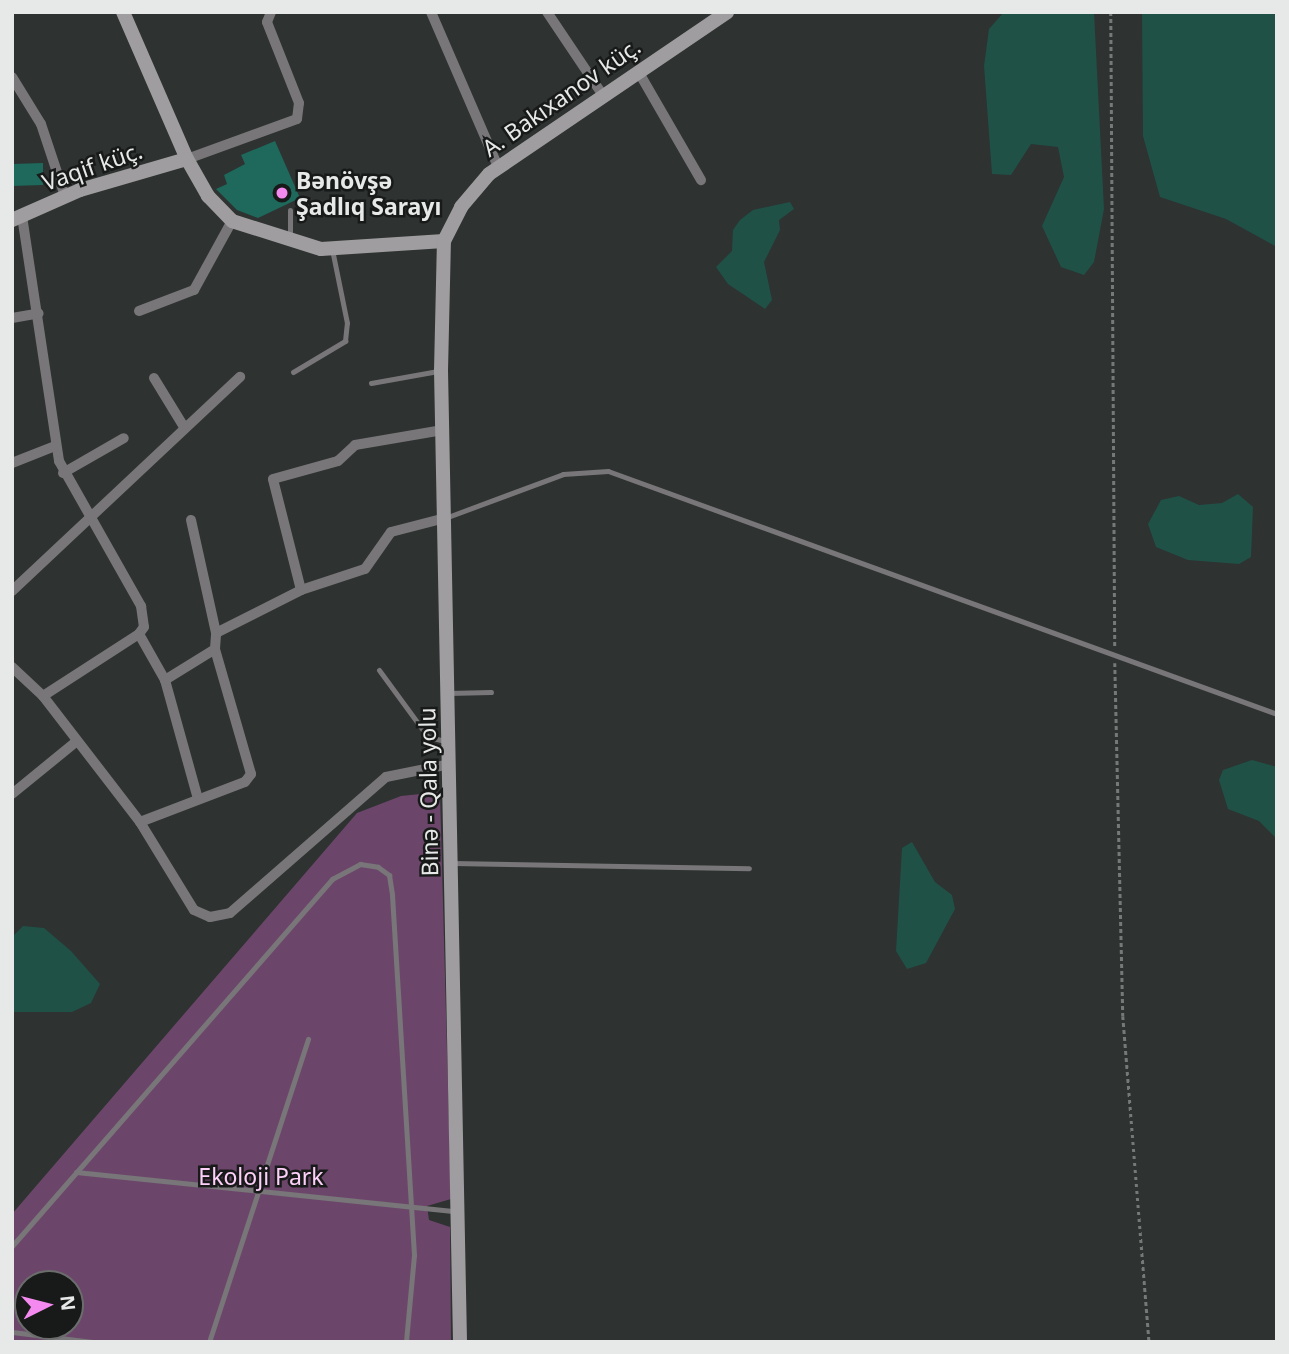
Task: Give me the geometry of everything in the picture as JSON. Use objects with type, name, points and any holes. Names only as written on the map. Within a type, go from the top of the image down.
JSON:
[{"type":"main road","points":[[123,12],[187,159],[208,196],[232,221],[290,242],[332,249],[402,240],[444,241]]},
{"type":"main road","name":"A. Bakıxanov küç.","points":[[444,241],[461,207],[498,167],[602,94],[727,12]]},
{"type":"main road","name":"Vaqif küç.","points":[[17,218],[65,196],[187,159]]},
{"type":"main road","name":"Binə - Qala yolu","points":[[444,241],[441,371],[461,1211],[460,1342]]},
{"type":"street","points":[[187,159],[297,119],[299,103],[267,22],[271,12]]},
{"type":"street","points":[[431,12],[498,167]]},
{"type":"street","points":[[547,12],[602,94]]},
{"type":"street","points":[[638,71],[701,180]]},
{"type":"street","points":[[12,77],[17,96],[47,135],[65,196]]},
{"type":"street","points":[[17,218],[39,313],[55,446],[63,473],[136,594],[145,617],[139,634],[43,696]]},
{"type":"street","points":[[139,311],[194,289],[232,221]]},
{"type":"street","points":[[12,318],[39,313]]},
{"type":"street","points":[[12,591],[240,377]]},
{"type":"street","points":[[154,378],[184,427]]},
{"type":"street","points":[[301,590],[273,479],[338,461],[355,445],[443,430]]},
{"type":"street","points":[[63,473],[124,438]]},
{"type":"street","points":[[12,463],[55,446]]},
{"type":"street","points":[[216,633],[301,590],[365,569],[391,533],[445,518]]},
{"type":"street","points":[[140,822],[245,782],[251,774],[215,649],[216,633],[191,520]]},
{"type":"street","points":[[139,634],[165,680],[198,799]]},
{"type":"street","points":[[165,680],[215,649]]},
{"type":"street","points":[[12,667],[43,696],[140,822],[194,910],[223,917],[386,777],[450,764]]},
{"type":"street","points":[[12,794],[77,741]]},
{"type":"lane","points":[[290,210],[290,242]]},
{"type":"lane","points":[[293,372],[345,341],[347,323],[332,249]]},
{"type":"lane","points":[[371,383],[441,371]]},
{"type":"lane","points":[[445,518],[563,474],[608,471],[1277,714]]},
{"type":"lane","points":[[379,670],[428,737],[450,742]]},
{"type":"lane","points":[[449,693],[491,692]]},
{"type":"lane","points":[[452,863],[749,868]]},
{"type":"lane","points":[[12,1246],[332,879],[360,864],[389,875],[392,895],[414,1255],[406,1342]]},
{"type":"lane","points":[[209,1342],[308,1040]]},
{"type":"lane","points":[[76,1172],[412,1210],[461,1211]]},
{"type":"lane","points":[[12,1332],[94,1342]]},
{"type":"path","points":[[1111,12],[1115,655],[1123,1016],[1149,1342]]},
{"type":"green space","name":"Ekoloji Park","points":[[440,792],[451,1199],[427,1206],[429,1220],[450,1227],[451,1342],[12,1342],[12,1214],[357,813],[401,796]]},
{"type":"shaded area","points":[[1004,12],[1094,12],[1104,209],[1094,262],[1084,275],[1061,267],[1042,226],[1064,177],[1058,147],[1031,144],[1011,175],[992,174],[984,66],[989,29]]},
{"type":"shaded area","points":[[1142,12],[1277,12],[1277,247],[1226,219],[1160,197],[1143,136]]},
{"type":"shaded area","points":[[790,202],[794,209],[779,220],[780,230],[764,262],[772,300],[765,309],[728,284],[716,267],[732,251],[733,230],[740,220],[753,210]]},
{"type":"shaded area","points":[[1238,494],[1253,507],[1251,557],[1239,564],[1188,560],[1156,547],[1148,524],[1161,500],[1179,496],[1199,505],[1222,503]]},
{"type":"shaded area","points":[[1252,760],[1277,767],[1277,839],[1259,821],[1228,809],[1219,780],[1223,770]]},
{"type":"shaded area","points":[[912,842],[935,882],[952,895],[955,909],[926,963],[907,969],[896,951],[902,848]]},
{"type":"shaded area","points":[[23,926],[44,928],[71,951],[100,984],[91,1003],[72,1012],[12,1012],[12,937]]},
{"type":"building","points":[[275,141],[300,198],[258,218],[237,210],[216,189],[227,184],[224,175],[245,164],[241,155]]},
{"type":"building","points":[[43,163],[43,185],[12,186],[12,164]]},
{"type":"place","name":"Bənövşə Şadlıq Sarayı","points":[[282,193]]}]
